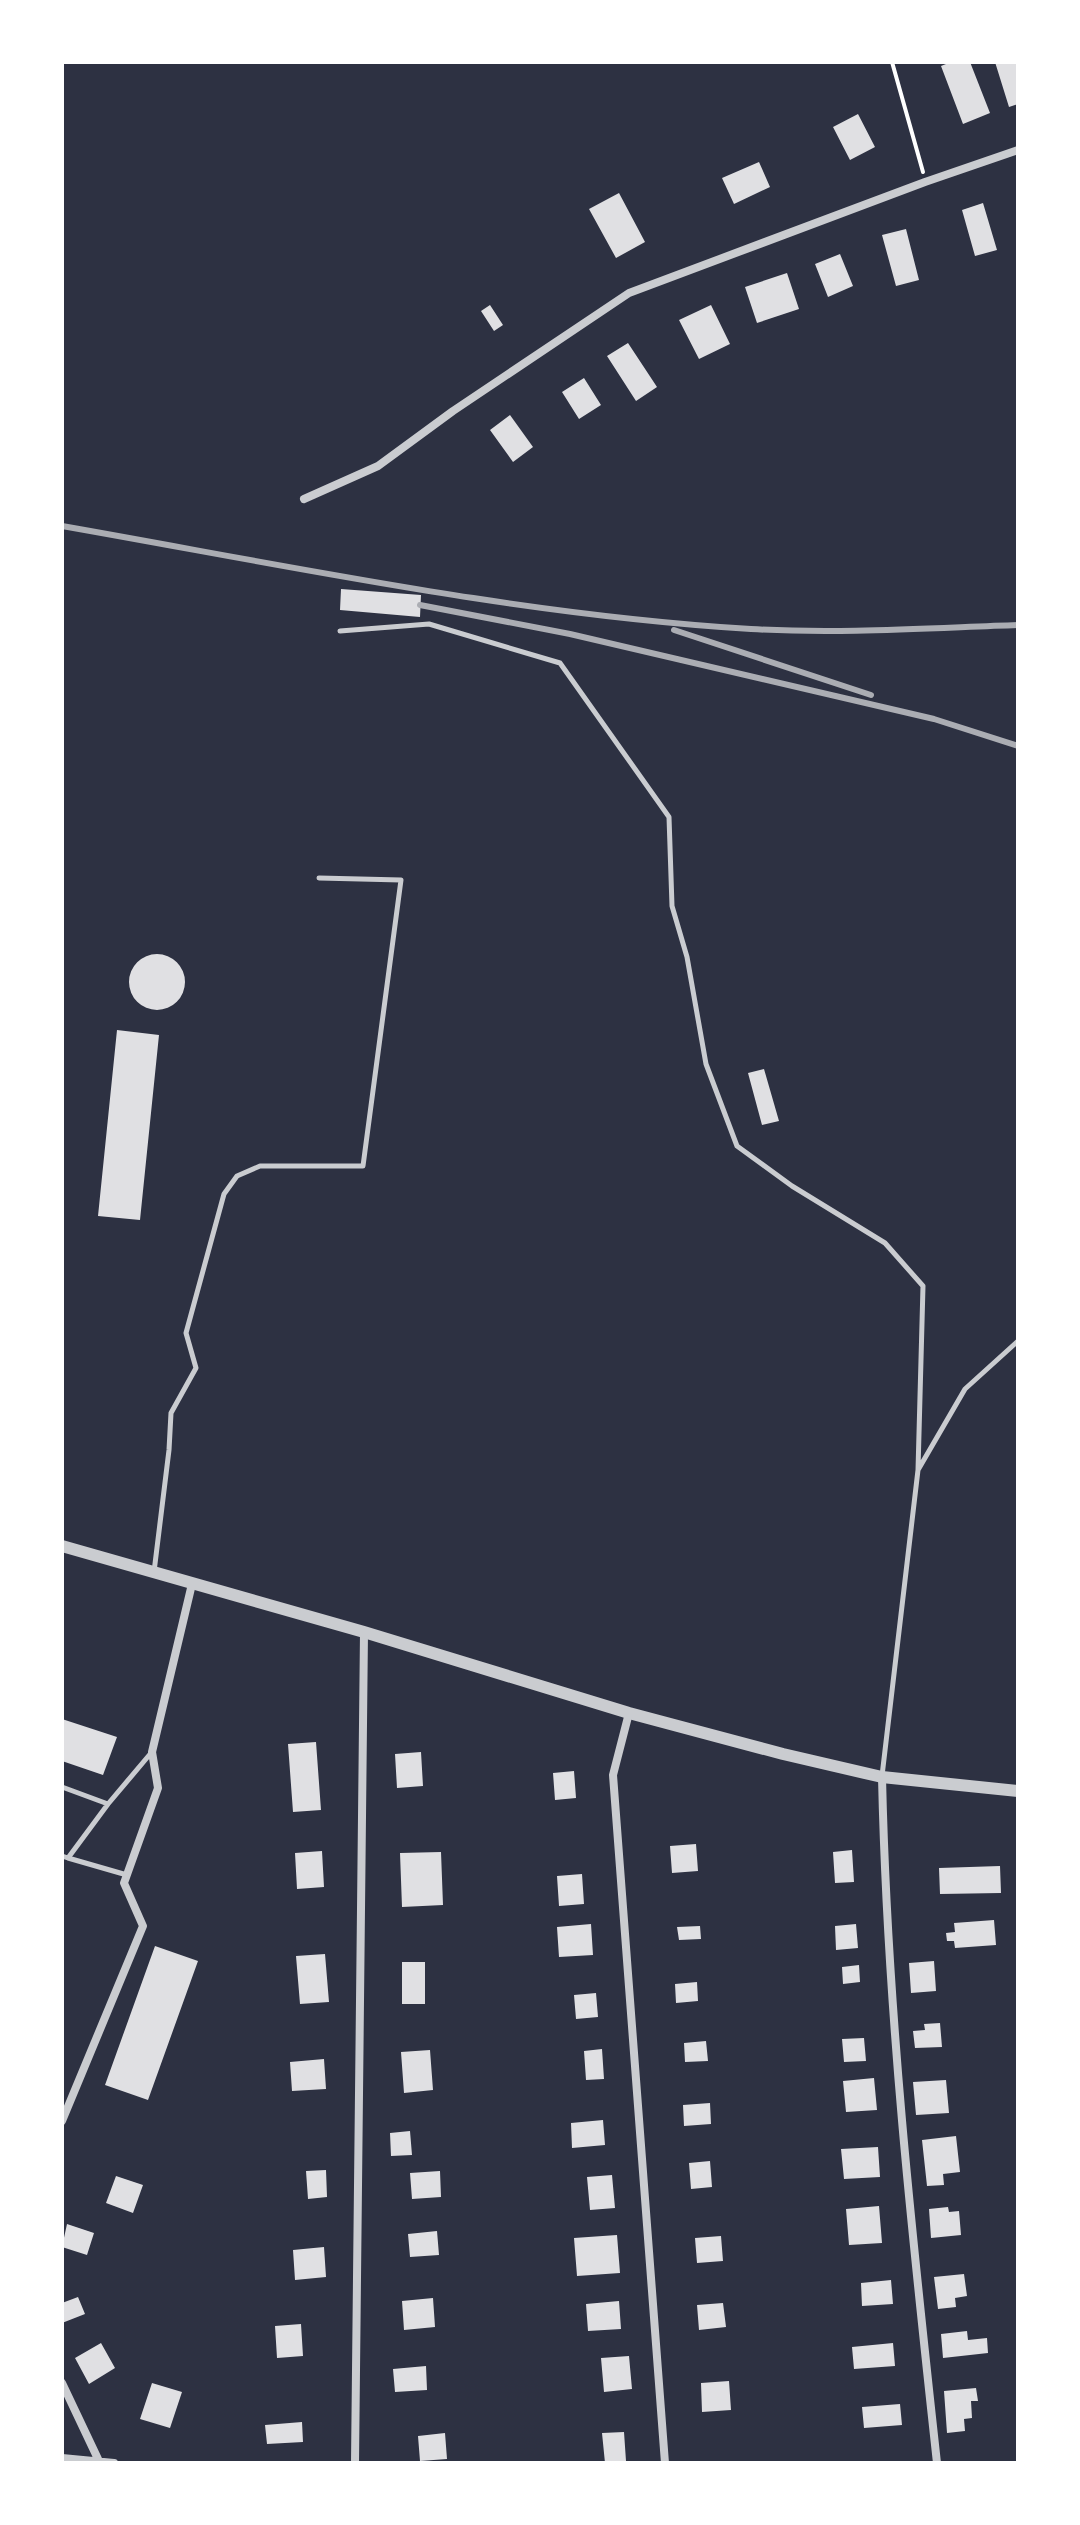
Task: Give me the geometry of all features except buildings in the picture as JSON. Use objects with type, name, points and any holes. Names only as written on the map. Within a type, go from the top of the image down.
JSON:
[{"type":"street","points":[[304,499],[378,466],[453,411],[629,293],[1018,150]]},
{"type":"street","points":[[62,1546],[364,1632],[629,1713],[783,1754],[882,1777],[1018,1791]]},
{"type":"street","points":[[62,2118],[143,1926],[124,1883],[158,1788],[152,1752],[192,1584]]},
{"type":"street","points":[[355,2463],[364,1632]]},
{"type":"street","points":[[629,1713],[613,1775],[665,2463]]},
{"type":"street","points":[[882,1777],[888,1923],[913,2242],[937,2463]]},
{"type":"street","points":[[62,2383],[98,2461]]},
{"type":"street","points":[[62,2458],[114,2463]]},
{"type":"lane","points":[[340,631],[429,624],[560,663],[669,817],[672,906],[687,957],[706,1064],[737,1146],[792,1186],[885,1243],[923,1286],[918,1470],[882,1777]]},
{"type":"lane","points":[[154,1573],[171,1413],[196,1368],[186,1333],[224,1194],[237,1176],[260,1166],[363,1166],[401,880],[319,878]]},
{"type":"lane","points":[[918,1470],[965,1389],[1018,1341]]},
{"type":"lane","points":[[127,1875],[65,1857],[152,1752]]},
{"type":"lane","points":[[62,1787],[108,1804]]},
{"type":"path","points":[[892,62],[925,182]]},
{"type":"railway","points":[[62,526],[492,601],[664,622],[818,631],[1018,625]]},
{"type":"railway","points":[[420,605],[570,634],[934,719],[1018,746]]},
{"type":"railway","points":[[674,630],[871,695]]}]
